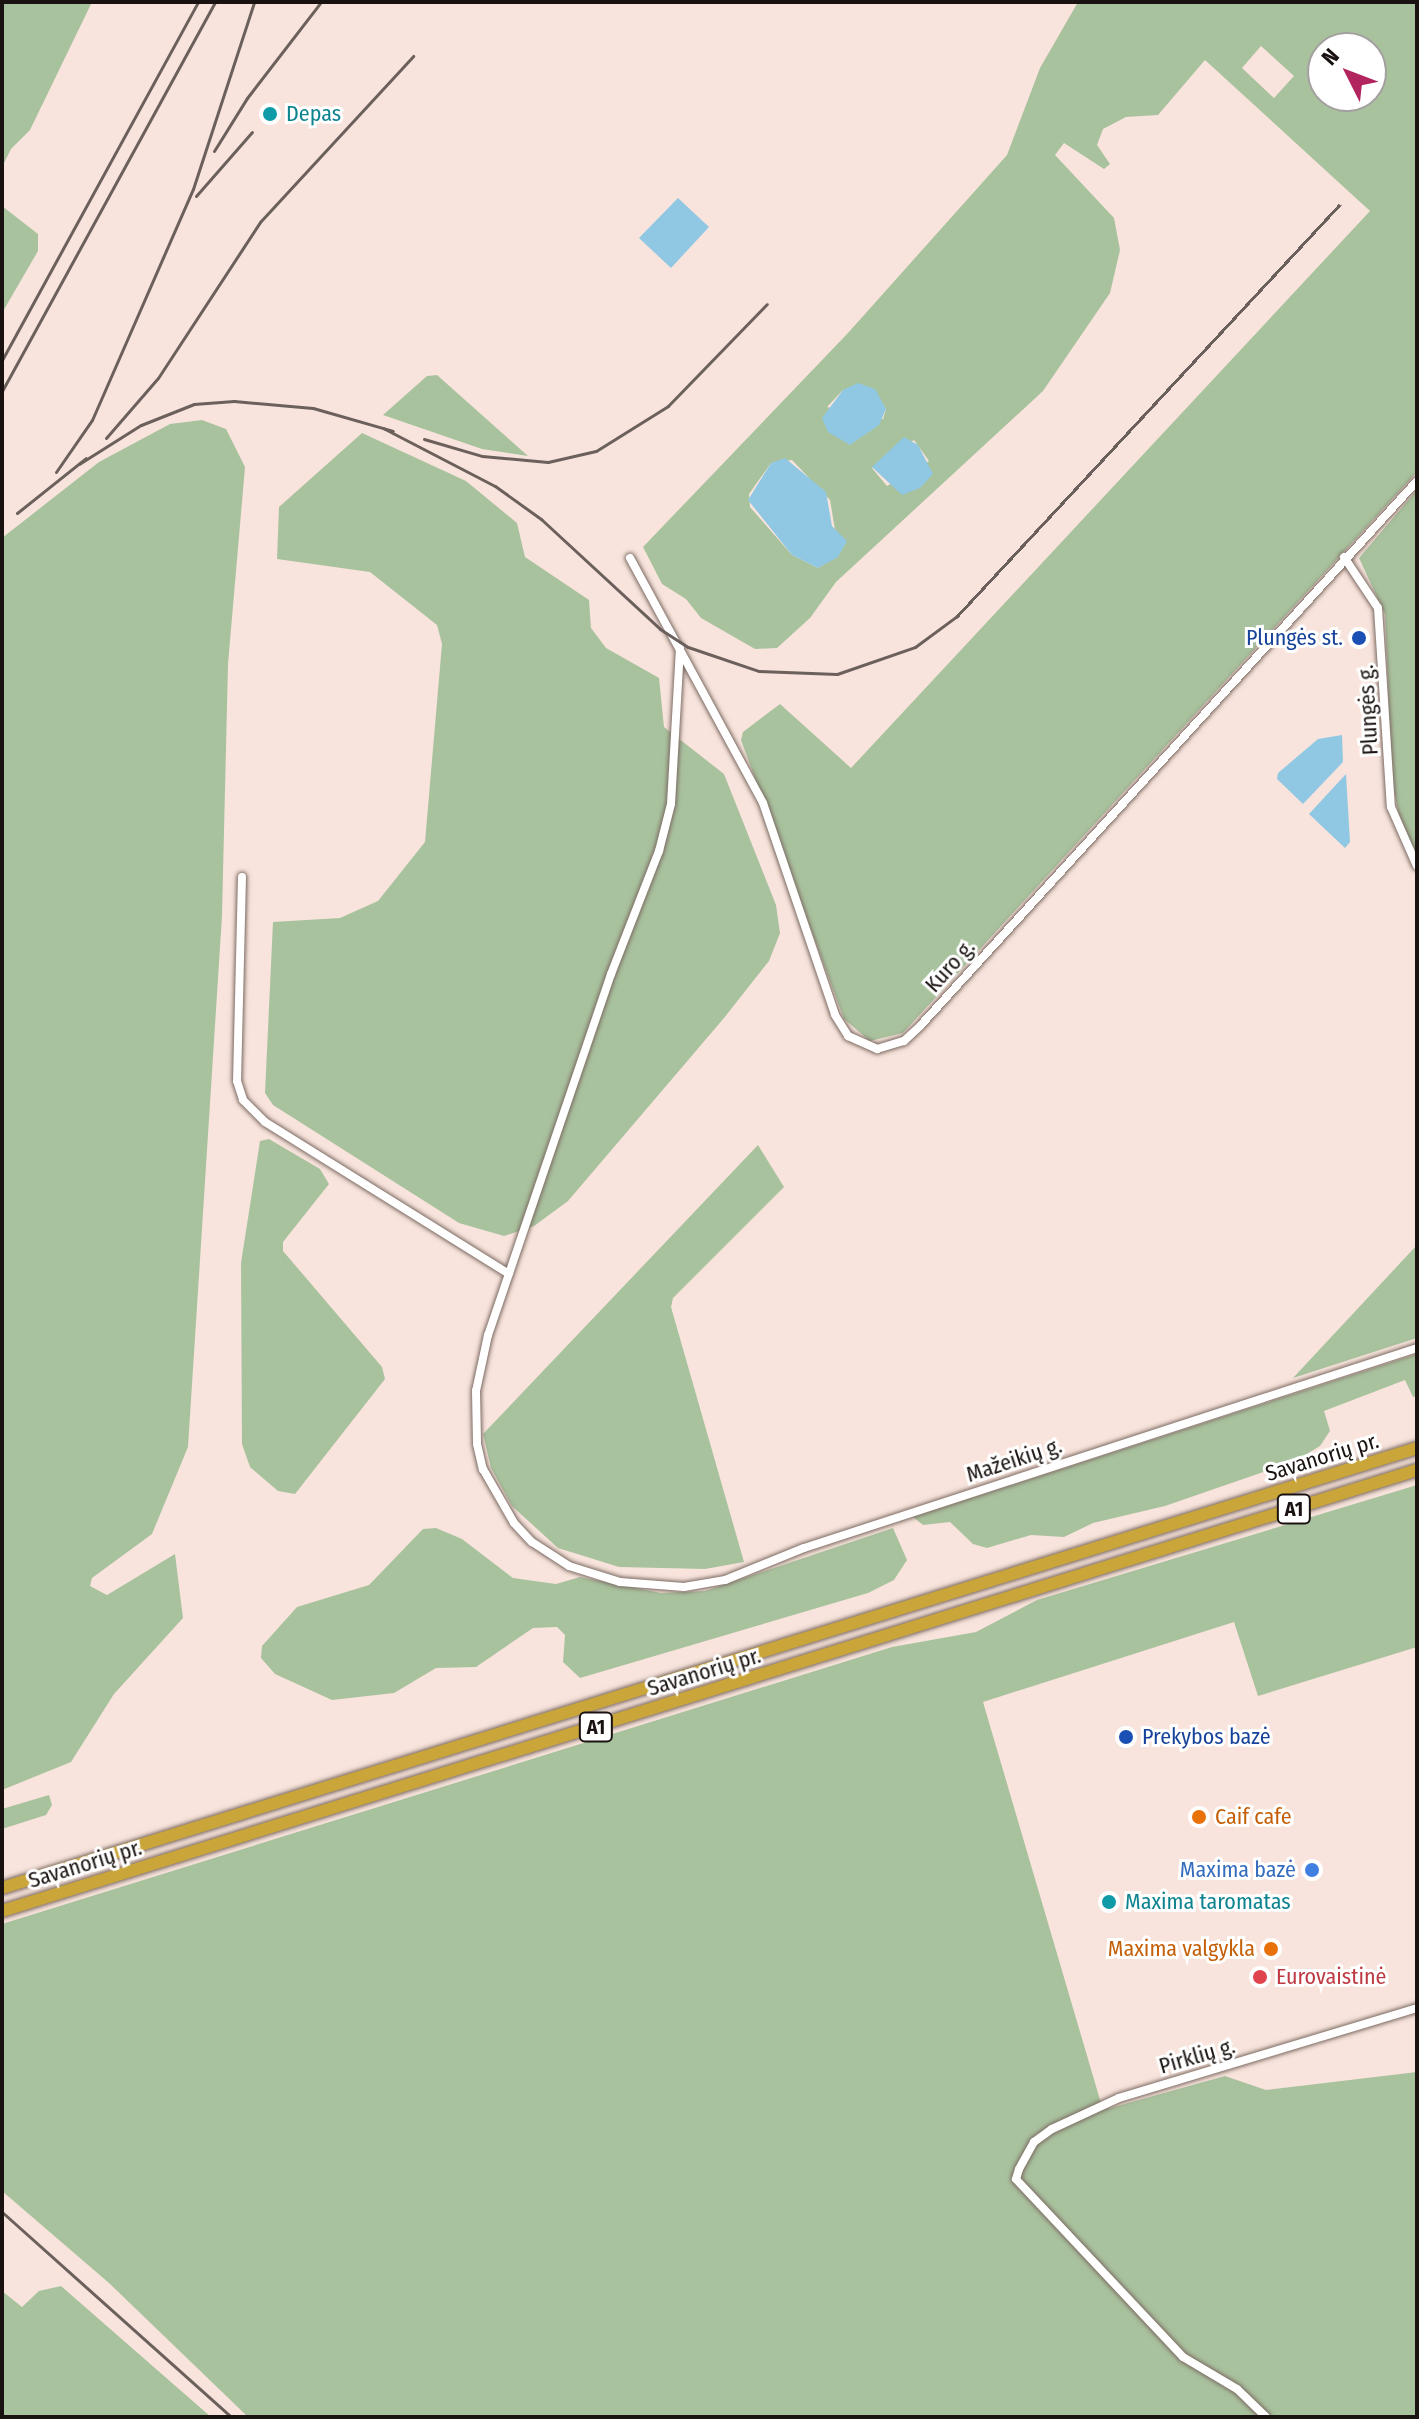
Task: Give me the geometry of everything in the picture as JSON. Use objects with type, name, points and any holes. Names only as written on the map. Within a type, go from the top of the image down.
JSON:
[{"type":"highway","name":"Savanorių pr.","points":[[2,1888],[1417,1448]]},
{"type":"highway","name":"Savanorių pr.","points":[[2,1911],[1417,1470]]},
{"type":"highway","points":[[1398,1476],[1417,1481]]},
{"type":"street","name":"Kuro g.","points":[[630,558],[763,803],[835,1015],[848,1036],[862,1045],[891,1047],[921,1025],[1344,557],[1417,481]]},
{"type":"street","name":"Plungės g.","points":[[1344,557],[1378,608],[1391,807],[1417,866]]},
{"type":"street","name":"Mažeikių g.","points":[[680,648],[671,804],[659,851],[611,974],[509,1274],[476,1391],[476,1432],[483,1469],[508,1514],[532,1542],[569,1566],[620,1582],[684,1587],[725,1580],[804,1548],[1417,1348]]},
{"type":"street","points":[[242,877],[237,1081],[243,1100],[265,1122],[509,1274]]},
{"type":"street","name":"Pirklių g.","points":[[1266,2417],[1237,2389],[1183,2357],[1016,2179],[1034,2142],[1097,2107],[1417,2008]]},
{"type":"green space","points":[[2,2],[92,2],[30,130],[11,149],[2,167]]},
{"type":"green space","points":[[1078,2],[1417,2],[1417,472],[903,1033],[870,1041],[844,1019],[741,740],[743,732],[780,704],[851,768],[1370,211],[1205,60],[1158,115],[1126,117],[1103,129],[1097,145],[1110,164],[1104,169],[1064,143],[1055,155],[1114,218],[1120,250],[1110,293],[1043,391],[836,582],[810,618],[777,648],[755,649],[701,618],[686,599],[662,584],[643,547],[848,333],[1007,155],[1040,68]],"holes":[[[1261,46],[1294,76],[1274,98],[1242,68]],[[843,390],[886,409],[883,419],[827,407]],[[914,440],[929,461],[887,486],[872,468]],[[792,460],[830,500],[835,530],[831,560],[818,568],[792,555],[750,507],[749,494],[771,463]]]},
{"type":"green space","points":[[2,206],[38,234],[38,251],[2,313]]},
{"type":"green space","points":[[437,375],[528,456],[482,449],[383,415],[427,376]]},
{"type":"green space","points":[[202,420],[226,429],[245,467],[228,664],[222,916],[188,1447],[152,1534],[92,1578],[90,1586],[107,1595],[175,1554],[183,1618],[114,1694],[71,1762],[2,1790],[2,538],[99,462],[170,424]]},
{"type":"green space","points":[[362,433],[466,481],[517,523],[525,557],[589,600],[591,628],[606,648],[659,678],[664,727],[724,774],[776,905],[780,933],[769,961],[724,1018],[568,1201],[534,1226],[504,1236],[459,1223],[273,1105],[265,1093],[273,922],[340,918],[378,901],[425,842],[442,644],[437,625],[370,572],[277,559],[279,507]]},
{"type":"green space","points":[[1417,490],[1417,857],[1401,825],[1392,780],[1385,614],[1359,558]]},
{"type":"green space","points":[[269,1139],[320,1169],[329,1184],[283,1242],[283,1251],[382,1367],[385,1379],[295,1494],[278,1491],[250,1467],[242,1444],[241,1263],[260,1141]]},
{"type":"green space","points":[[758,1145],[784,1187],[673,1298],[671,1307],[744,1562],[705,1569],[619,1567],[558,1548],[512,1506],[491,1468],[483,1434]]},
{"type":"green space","points":[[1417,1245],[1417,1338],[1293,1378]]},
{"type":"green space","points":[[1417,1354],[1417,1396],[1413,1397],[1405,1380],[1324,1411],[1330,1431],[1320,1446],[1295,1461],[1165,1506],[1093,1523],[1064,1537],[1031,1535],[987,1548],[973,1544],[950,1522],[923,1525],[913,1517]]},
{"type":"green space","points":[[1417,1485],[1417,1647],[1258,1696],[1234,1622],[983,1702],[1103,2110],[1225,2076],[1266,2090],[1417,2072],[1417,2417],[248,2417],[109,2283],[2,2191],[2,1924],[892,1647],[976,1632],[1037,1600]]},
{"type":"green space","points":[[436,1528],[462,1539],[513,1578],[556,1584],[580,1577],[661,1593],[705,1591],[893,1528],[907,1560],[894,1580],[868,1593],[580,1678],[563,1662],[565,1635],[557,1627],[533,1628],[476,1667],[436,1668],[394,1693],[332,1700],[275,1674],[261,1658],[262,1646],[297,1607],[369,1585],[423,1529]]},
{"type":"green space","points":[[49,1795],[52,1805],[46,1815],[2,1829],[2,1809]]},
{"type":"green space","points":[[61,2286],[211,2417],[2,2417],[2,2291],[22,2307],[39,2291]]},
{"type":"water","points":[[678,198],[709,227],[671,268],[639,238]]},
{"type":"water","points":[[858,383],[875,389],[886,409],[879,425],[850,445],[828,432],[822,418],[843,390]]},
{"type":"water","points":[[904,437],[918,445],[933,474],[920,488],[902,495],[872,467]]},
{"type":"water","points":[[785,458],[826,492],[832,526],[847,541],[838,557],[818,568],[792,555],[748,500],[771,463]]},
{"type":"water","points":[[1342,735],[1343,762],[1303,804],[1277,779],[1278,773],[1318,739]]},
{"type":"water","points":[[1346,774],[1350,842],[1345,848],[1309,814]]},
{"type":"railway","points":[[2,360],[198,2]]},
{"type":"railway","points":[[2,391],[215,2]]},
{"type":"railway","points":[[56,472],[92,420],[193,189],[254,2]]},
{"type":"railway","points":[[214,151],[247,98],[321,2]]},
{"type":"railway","points":[[106,438],[158,378],[260,222],[413,56]]},
{"type":"railway","points":[[196,196],[252,132]]},
{"type":"railway","points":[[383,428],[495,486],[541,519],[660,629],[688,647],[759,671],[837,674],[915,647],[957,616],[1339,205]]},
{"type":"railway","points":[[424,439],[482,456],[548,462],[596,451],[668,406],[767,304]]},
{"type":"railway","points":[[79,464],[141,425],[194,404],[234,401],[313,408],[393,431]]},
{"type":"railway","points":[[17,513],[86,458]]},
{"type":"railway","points":[[2,2212],[231,2417]]},
{"type":"place","name":"Depas","points":[[270,114]]},
{"type":"place","name":"Plungės st.","points":[[1359,638]]},
{"type":"place","name":"Prekybos bazė","points":[[1126,1737]]},
{"type":"place","name":"Caif cafe","points":[[1199,1817]]},
{"type":"place","name":"Maxima bazė","points":[[1312,1870]]},
{"type":"place","name":"Maxima taromatas","points":[[1109,1902]]},
{"type":"place","name":"Maxima valgykla","points":[[1271,1949]]},
{"type":"place","name":"Eurovaistinė","points":[[1260,1977]]}]
